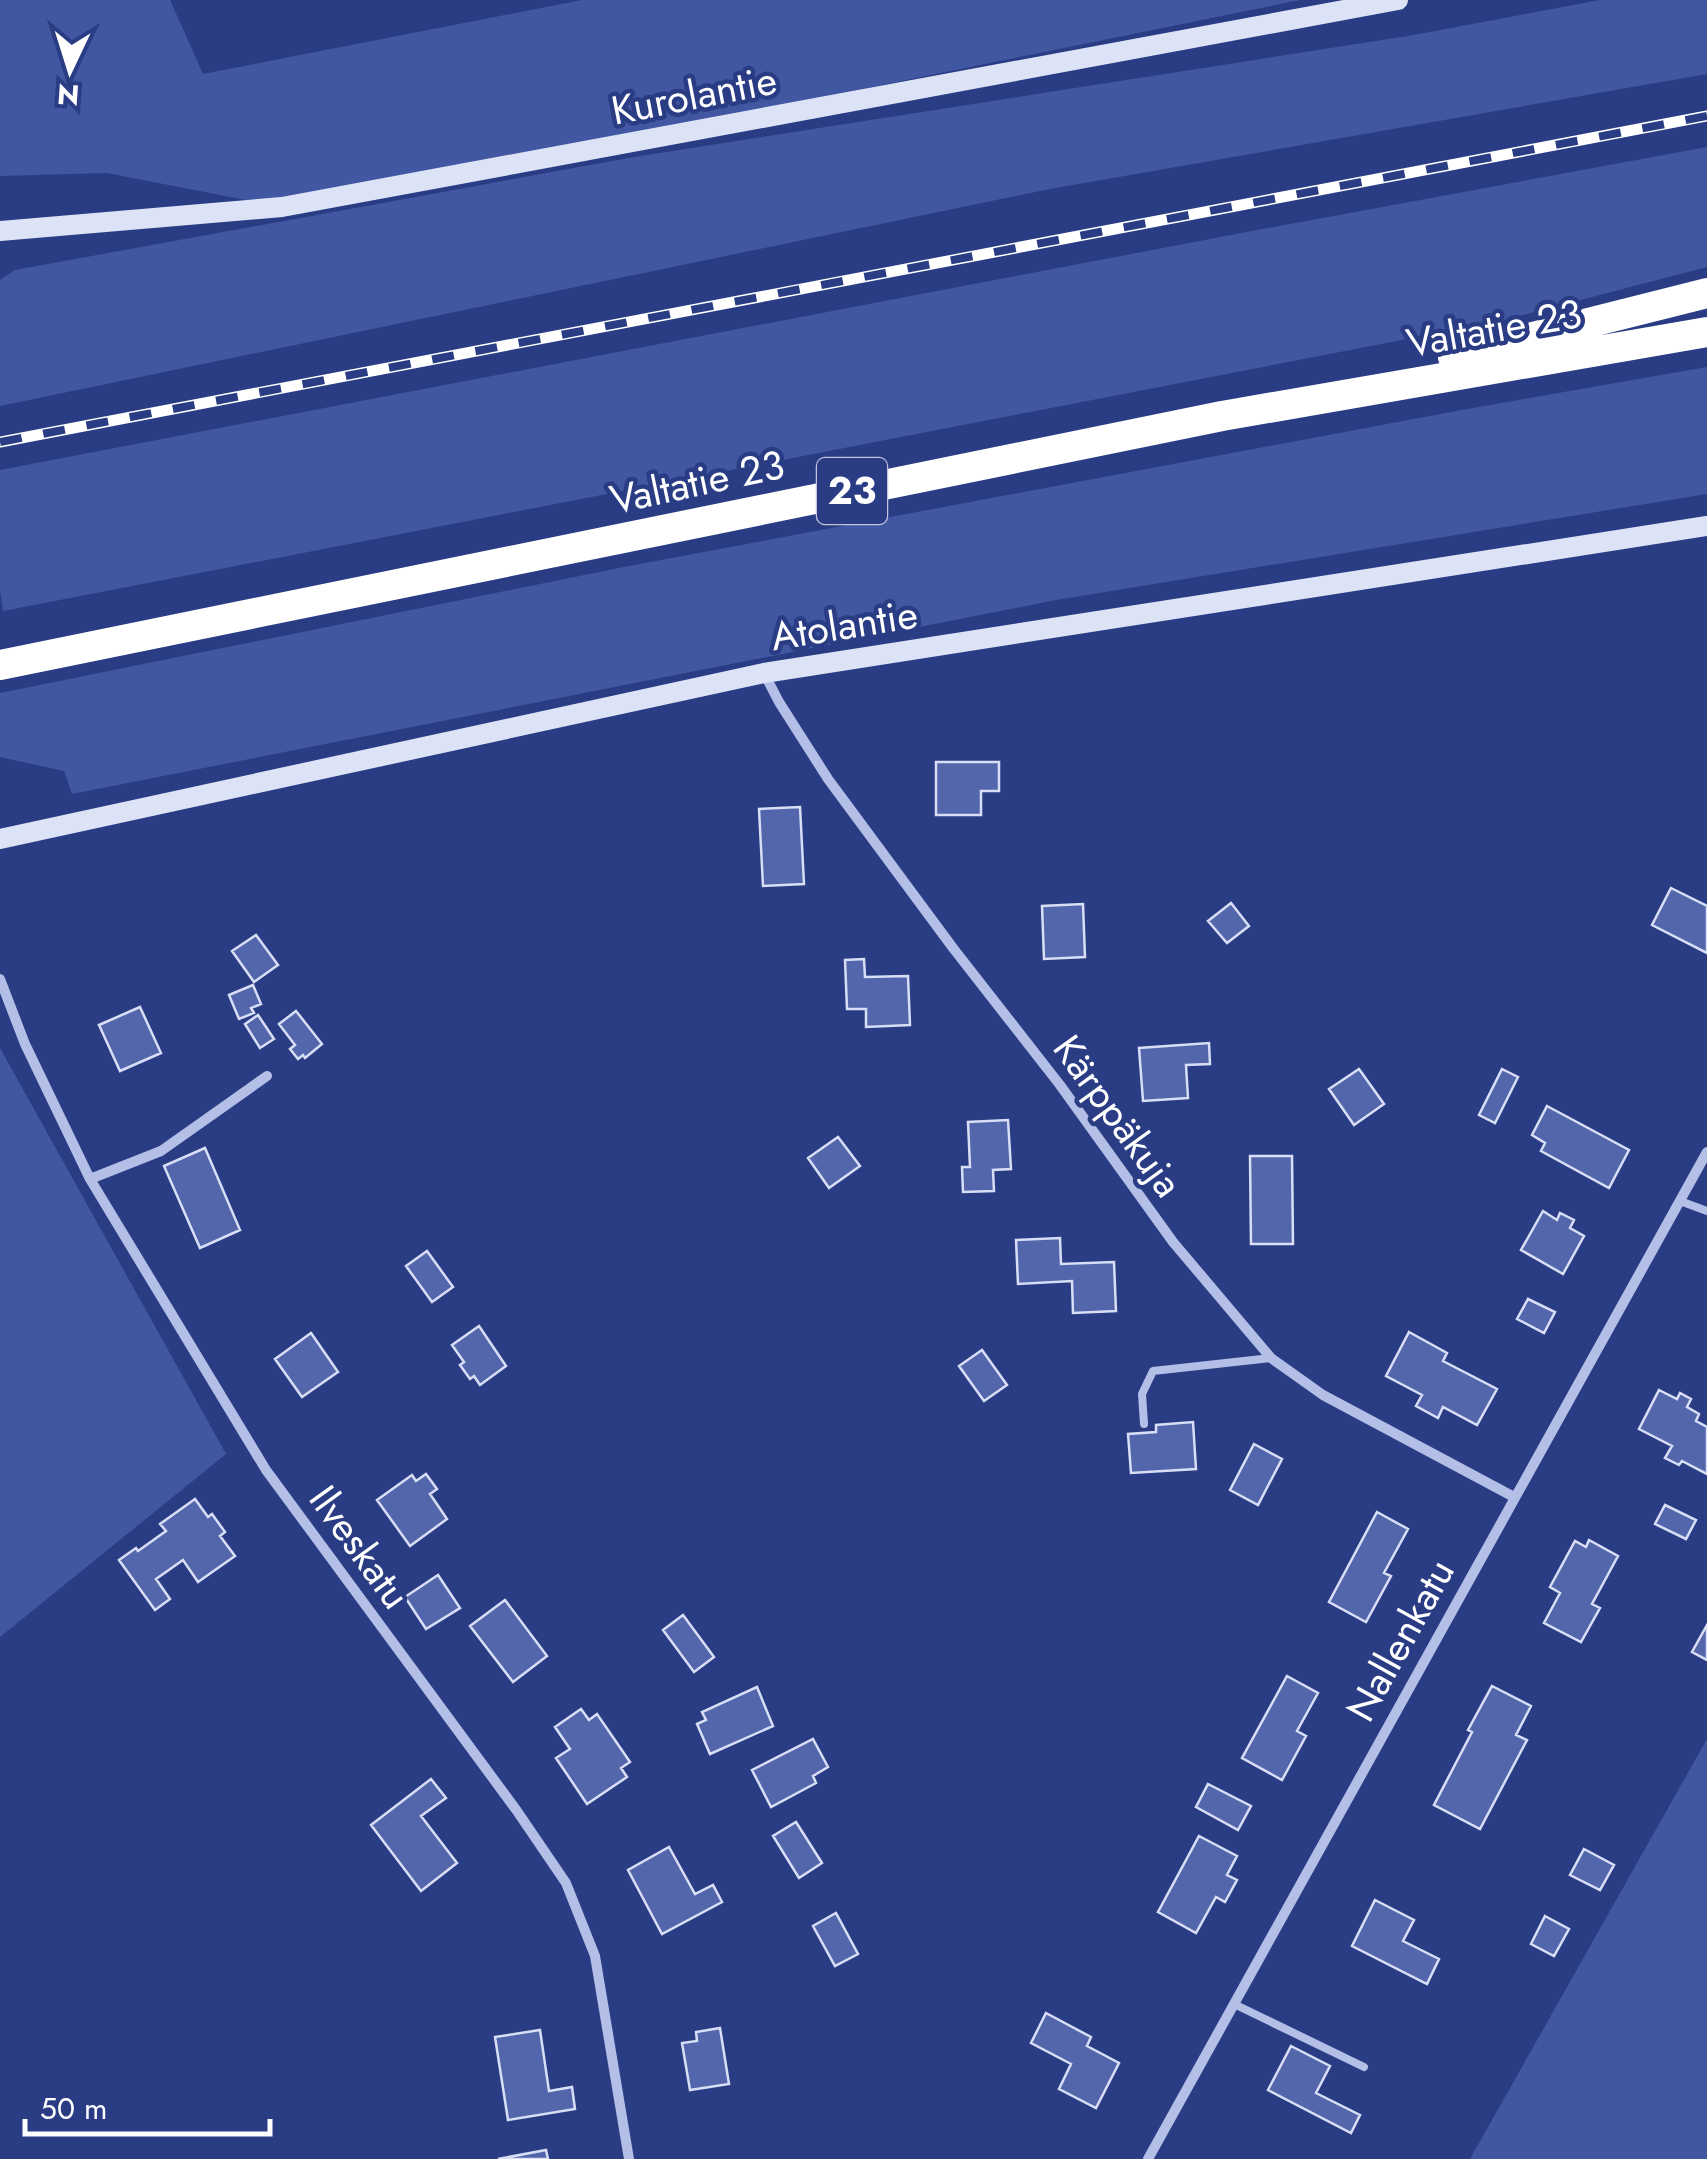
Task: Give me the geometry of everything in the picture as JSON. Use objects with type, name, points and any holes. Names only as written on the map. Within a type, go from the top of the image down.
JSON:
[{"type":"highway","points":[[1222,416],[1707,293]]},
{"type":"highway","name":"Valtatie 23","points":[[0,666],[1222,416],[1707,332]]},
{"type":"street","name":"Kurolantie","points":[[0,231],[282,207],[1398,0]]},
{"type":"street","name":"Atolantie","points":[[0,839],[764,673],[1707,526]]},
{"type":"street","name":"Kärppäkuja","points":[[764,673],[828,779],[953,948],[1060,1084],[1173,1242],[1271,1358],[1323,1395],[1514,1497]]},
{"type":"street","name":"Ilveskatu","points":[[0,979],[25,1044],[90,1179],[266,1470],[566,1883],[595,1956],[628,2159]]},
{"type":"street","points":[[90,1179],[161,1151],[267,1076]]},
{"type":"street","name":"Nallenkatu","points":[[1148,2159],[1707,1152]]},
{"type":"lane","points":[[1680,1201],[1707,1211]]},
{"type":"lane","points":[[1144,1424],[1142,1394],[1153,1371],[1271,1358]]},
{"type":"lane","points":[[1234,2004],[1364,2067]]},
{"type":"shaded area","points":[[0,0],[170,0],[203,74],[582,0],[1300,0],[282,207],[107,173],[0,176]]},
{"type":"shaded area","points":[[1600,0],[1707,0],[1707,74],[1050,189],[0,406],[0,280],[15,270],[640,156],[1408,36]]},
{"type":"shaded area","points":[[1707,147],[1707,267],[1500,321],[3,611],[0,470]]},
{"type":"shaded area","points":[[1707,367],[1707,494],[1056,600],[72,794],[64,771],[0,757],[0,693],[629,566]]},
{"type":"shaded area","points":[[0,1048],[226,1454],[0,1637]]},
{"type":"shaded area","points":[[1707,1739],[1707,2159],[1470,2159]]},
{"type":"building","points":[[936,762],[999,762],[999,791],[981,791],[981,815],[936,815]]},
{"type":"building","points":[[800,807],[804,884],[763,886],[759,809]]},
{"type":"building","points":[[1671,888],[1707,906],[1707,953],[1652,925]]},
{"type":"building","points":[[1231,903],[1249,926],[1227,943],[1208,921]]},
{"type":"building","points":[[1083,904],[1085,957],[1044,959],[1042,906]]},
{"type":"building","points":[[256,935],[278,965],[254,982],[232,951]]},
{"type":"building","points":[[864,959],[865,977],[908,976],[910,1025],[866,1027],[866,1009],[847,1009],[845,960]]},
{"type":"building","points":[[253,985],[261,1004],[251,1008],[254,1013],[239,1019],[229,995]]},
{"type":"building","points":[[140,1007],[161,1053],[120,1071],[99,1025]]},
{"type":"building","points":[[296,1011],[322,1044],[298,1059],[290,1049],[295,1045],[279,1024]]},
{"type":"building","points":[[258,1015],[274,1039],[260,1048],[245,1024]]},
{"type":"building","points":[[1209,1043],[1210,1064],[1186,1065],[1188,1098],[1143,1101],[1139,1048]]},
{"type":"building","points":[[1359,1069],[1384,1104],[1354,1125],[1329,1089]]},
{"type":"building","points":[[1502,1069],[1518,1077],[1495,1123],[1479,1115]]},
{"type":"building","points":[[1547,1106],[1629,1150],[1609,1188],[1541,1151],[1545,1143],[1532,1135]]},
{"type":"building","points":[[1008,1120],[1011,1169],[993,1170],[994,1191],[963,1192],[962,1167],[970,1167],[968,1122]]},
{"type":"building","points":[[838,1137],[860,1166],[829,1188],[808,1158]]},
{"type":"building","points":[[205,1148],[240,1230],[200,1248],[164,1166]]},
{"type":"building","points":[[1250,1156],[1292,1156],[1293,1244],[1251,1244]]},
{"type":"building","points":[[1543,1211],[1557,1220],[1560,1213],[1574,1220],[1570,1228],[1584,1236],[1563,1274],[1521,1250]]},
{"type":"building","points":[[1060,1238],[1061,1264],[1114,1262],[1116,1311],[1073,1313],[1072,1281],[1018,1284],[1016,1240]]},
{"type":"building","points":[[427,1251],[453,1287],[432,1302],[406,1266]]},
{"type":"building","points":[[1528,1299],[1555,1312],[1544,1333],[1517,1319]]},
{"type":"building","points":[[479,1326],[506,1366],[480,1385],[460,1365],[464,1362],[452,1345]]},
{"type":"building","points":[[1409,1332],[1447,1353],[1443,1361],[1497,1389],[1477,1425],[1443,1407],[1438,1418],[1416,1406],[1422,1395],[1386,1376]]},
{"type":"building","points":[[311,1333],[338,1372],[302,1397],[275,1359]]},
{"type":"building","points":[[982,1350],[1007,1385],[984,1401],[959,1366]]},
{"type":"building","points":[[1659,1390],[1677,1399],[1680,1393],[1691,1399],[1687,1407],[1699,1414],[1696,1421],[1707,1427],[1707,1474],[1682,1461],[1679,1465],[1665,1458],[1672,1446],[1639,1429]]},
{"type":"building","points":[[1193,1422],[1196,1469],[1131,1473],[1128,1434],[1156,1432],[1156,1425]]},
{"type":"building","points":[[1254,1444],[1282,1459],[1258,1505],[1230,1490]]},
{"type":"building","points":[[426,1474],[437,1489],[430,1494],[447,1519],[410,1546],[377,1500],[412,1475],[416,1481]]},
{"type":"building","points":[[195,1499],[225,1532],[220,1536],[235,1556],[198,1582],[183,1560],[156,1579],[170,1599],[155,1610],[119,1560],[166,1531],[160,1524]]},
{"type":"building","points":[[1665,1505],[1696,1520],[1686,1539],[1655,1524]]},
{"type":"building","points":[[1377,1512],[1408,1529],[1384,1573],[1391,1576],[1366,1622],[1329,1602]]},
{"type":"building","points":[[1589,1540],[1618,1556],[1592,1604],[1600,1608],[1581,1642],[1544,1623],[1560,1593],[1550,1587],[1575,1541],[1586,1547]]},
{"type":"building","points":[[438,1575],[460,1608],[426,1629],[405,1597]]},
{"type":"building","points":[[505,1600],[547,1656],[513,1682],[470,1626]]},
{"type":"building","points":[[683,1615],[714,1657],[694,1672],[663,1630]]},
{"type":"building","points":[[1707,1625],[1707,1660],[1692,1652]]},
{"type":"building","points":[[1287,1676],[1318,1693],[1297,1731],[1306,1736],[1282,1780],[1242,1758]]},
{"type":"building","points":[[1492,1686],[1531,1706],[1516,1735],[1527,1740],[1480,1829],[1434,1805]]},
{"type":"building","points":[[757,1687],[773,1726],[710,1754],[697,1724],[706,1720],[702,1712]]},
{"type":"building","points":[[581,1709],[589,1720],[597,1714],[630,1762],[621,1768],[627,1777],[587,1804],[556,1758],[570,1749],[555,1727]]},
{"type":"building","points":[[813,1739],[828,1767],[813,1776],[816,1783],[771,1807],[752,1770]]},
{"type":"building","points":[[431,1779],[446,1798],[421,1816],[457,1863],[421,1891],[371,1825]]},
{"type":"building","points":[[1208,1784],[1251,1806],[1238,1830],[1196,1807]]},
{"type":"building","points":[[796,1822],[822,1863],[799,1878],[773,1836]]},
{"type":"building","points":[[1199,1836],[1237,1856],[1227,1875],[1237,1880],[1225,1902],[1216,1897],[1196,1933],[1158,1912]]},
{"type":"building","points":[[669,1847],[695,1894],[713,1885],[722,1902],[662,1934],[628,1870]]},
{"type":"building","points":[[1584,1849],[1614,1865],[1600,1890],[1570,1875]]},
{"type":"building","points":[[1375,1900],[1414,1920],[1403,1941],[1439,1959],[1427,1984],[1352,1946]]},
{"type":"building","points":[[836,1913],[858,1954],[835,1966],[813,1926]]},
{"type":"building","points":[[1545,1916],[1569,1929],[1554,1956],[1531,1944]]},
{"type":"building","points":[[1046,2013],[1091,2037],[1087,2046],[1119,2063],[1096,2108],[1059,2089],[1071,2064],[1031,2043]]},
{"type":"building","points":[[720,2028],[729,2084],[690,2090],[682,2043],[697,2041],[696,2032]]},
{"type":"building","points":[[540,2030],[549,2091],[572,2087],[575,2109],[508,2120],[495,2037]]},
{"type":"building","points":[[1291,2046],[1330,2066],[1316,2093],[1360,2115],[1351,2133],[1268,2090]]},
{"type":"building","points":[[546,2150],[548,2159],[498,2159]]},
{"type":"railway","points":[[0,442],[1707,116]]}]
